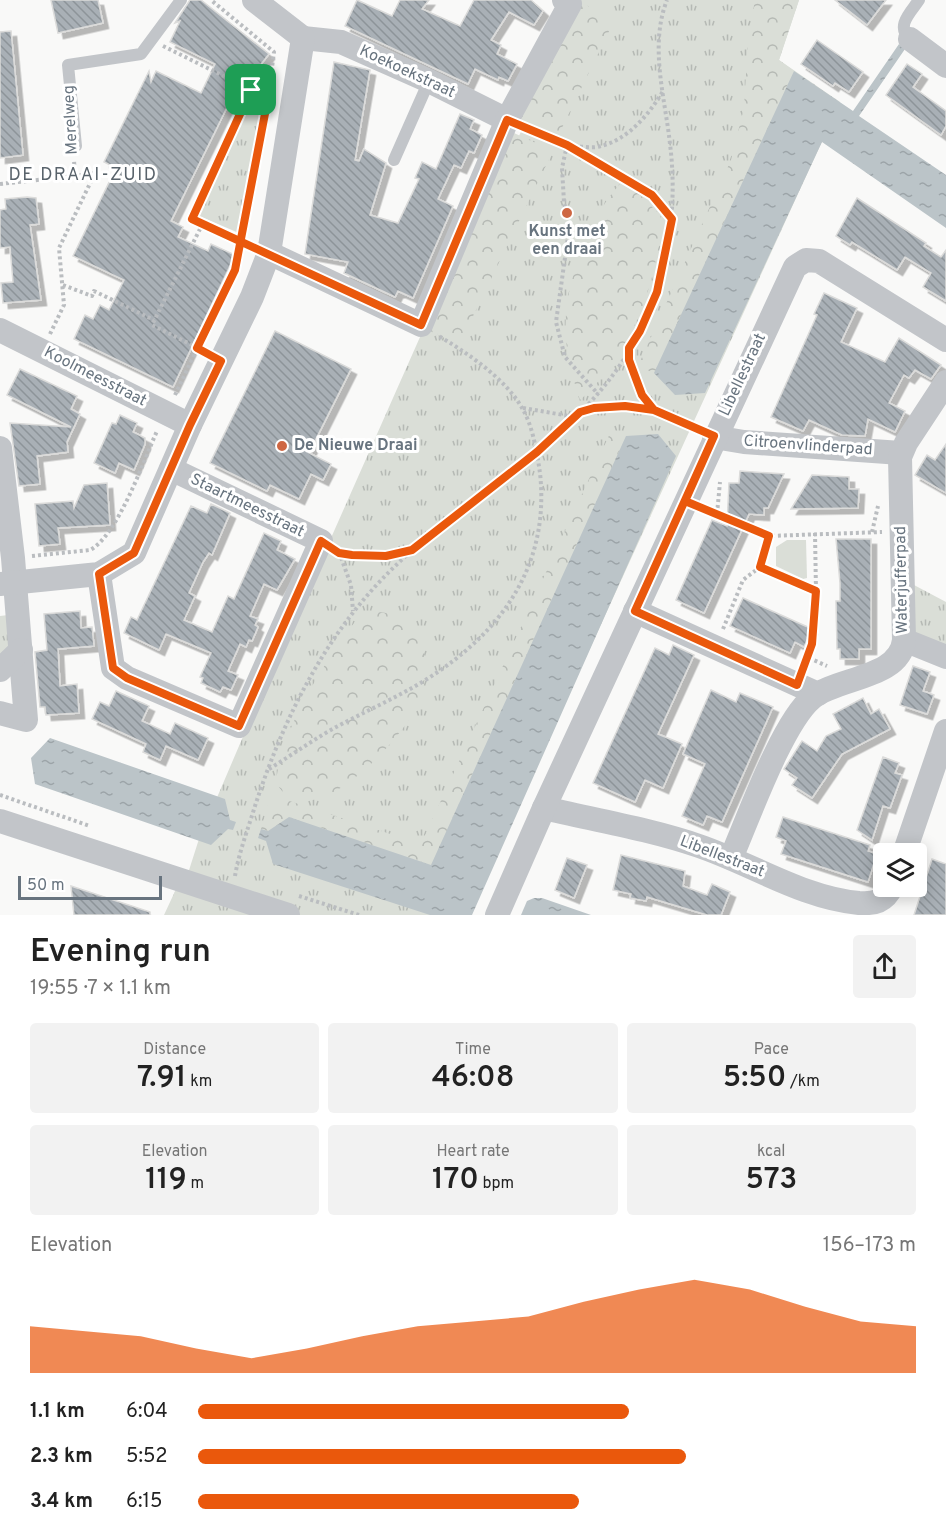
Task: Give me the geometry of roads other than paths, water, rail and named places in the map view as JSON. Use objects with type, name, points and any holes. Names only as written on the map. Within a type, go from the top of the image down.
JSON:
[{"type":"street","points":[[8,583],[99,574],[134,553],[190,425],[252,297],[268,253],[303,38],[254,0]]},
{"type":"street","points":[[268,253],[421,325],[507,120],[570,4],[564,0]]},
{"type":"street","name":"Koekoekstraat","points":[[303,38],[341,42],[429,81],[507,120]]},
{"type":"street","points":[[910,39],[946,66]]},
{"type":"street","name":"Libellestraat","points":[[497,915],[714,436],[791,272],[800,262],[819,261],[946,340]]},
{"type":"street","name":"Koolmeesstraat","points":[[0,330],[190,425]]},
{"type":"street","name":"Waterjufferpad","points":[[731,858],[785,734],[802,708],[808,689],[893,663],[901,653],[904,640],[899,470],[901,453],[946,382]]},
{"type":"street","name":"Citroenvlinderpad","points":[[714,436],[744,442],[901,453]]},
{"type":"street","points":[[0,448],[13,558],[8,583],[21,650],[26,720],[0,712]]},
{"type":"street","name":"Staartmeesstraat","points":[[99,574],[113,668],[127,678],[239,726],[330,547],[171,469]]},
{"type":"street","points":[[635,611],[808,689]]},
{"type":"street","points":[[904,640],[946,657]]},
{"type":"street","points":[[0,670],[21,650]]},
{"type":"street","points":[[908,843],[946,731]]},
{"type":"street","name":"Libellestraat","points":[[544,808],[671,838],[731,858],[797,886],[842,900],[878,902],[885,897]]},
{"type":"street","points":[[0,821],[288,915]]},
{"type":"lane","name":"Merelweg","points":[[76,146],[68,65],[141,54],[181,0]]},
{"type":"lane","points":[[910,39],[904,33],[903,26],[919,0]]},
{"type":"lane","points":[[393,160],[429,81]]},
{"type":"water","points":[[899,44],[905,49],[859,116],[946,175],[946,228],[822,142],[705,393],[675,395],[654,373],[794,71],[853,111]]},
{"type":"water","points":[[658,434],[676,456],[472,915],[430,915],[273,864],[266,841],[258,838],[261,829],[268,831],[289,817],[431,865],[626,436]]},
{"type":"water","points":[[50,738],[225,799],[230,820],[236,822],[233,830],[228,829],[211,845],[35,784],[31,758]]},
{"type":"water","points":[[542,898],[591,915],[521,915],[527,901]]},
{"type":"place","name":"Kunst met een draai","points":[[567,213]]},
{"type":"place","name":"De Nieuwe Draai","points":[[282,446]]},
{"type":"district","name":"DE DRAAI-ZUID","points":[[83,175]]}]
